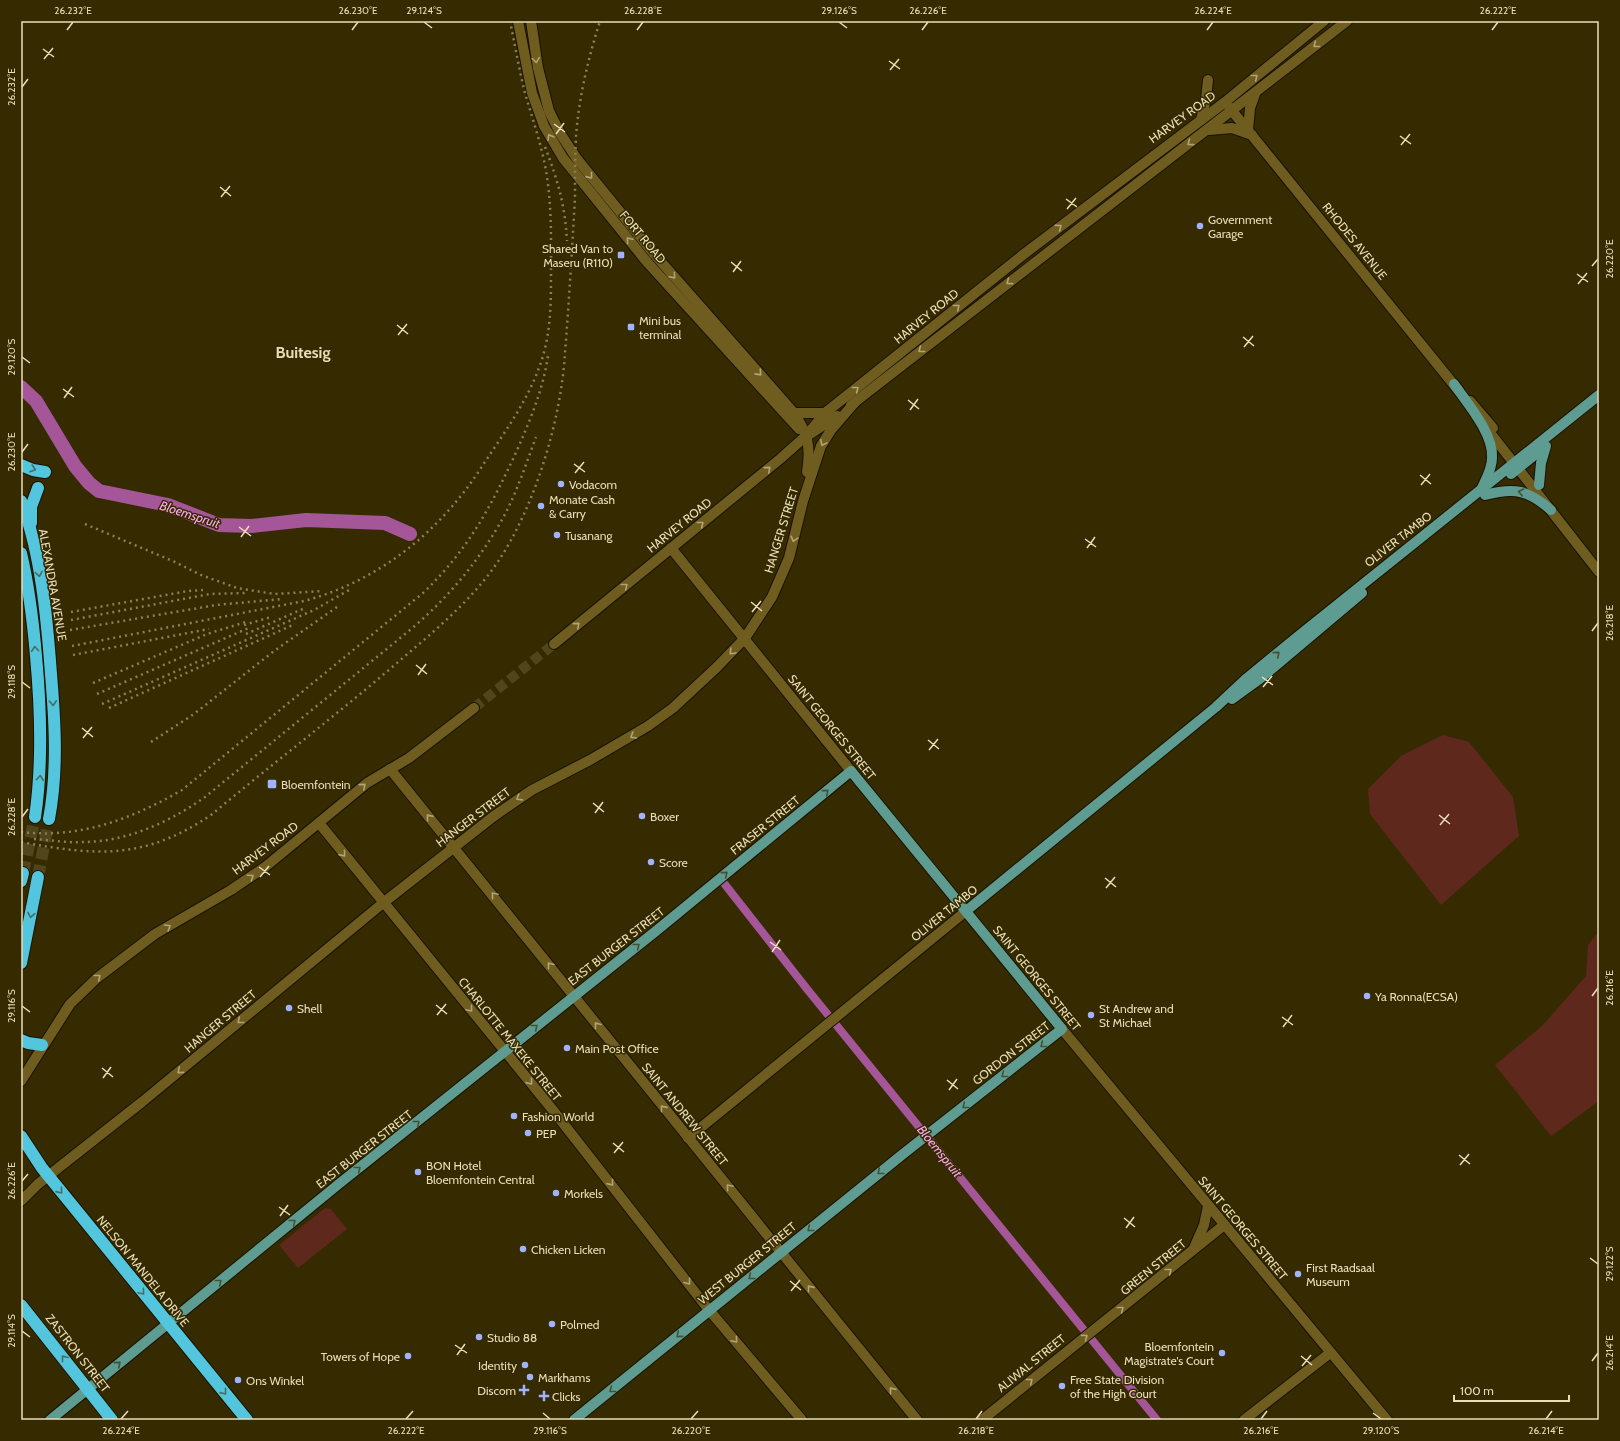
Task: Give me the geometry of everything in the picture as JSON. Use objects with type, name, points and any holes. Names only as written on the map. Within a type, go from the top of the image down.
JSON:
[{"type":"highway","points":[[21,465],[33,470],[45,472]]},
{"type":"highway","points":[[31,536],[32,507],[38,488]]},
{"type":"highway","name":"ALEXANDRA AVENUE","points":[[21,501],[31,536],[49,631],[55,768],[54,794],[49,819]]},
{"type":"highway","name":"ALEXANDRA AVENUE","points":[[21,553],[33,620],[38,686],[41,767],[35,817]]},
{"type":"highway","points":[[21,963],[38,877]]},
{"type":"highway","points":[[21,1040],[28,1044],[42,1045]]},
{"type":"highway","name":"NELSON MANDELA DRIVE","points":[[21,1136],[48,1176],[247,1420]]},
{"type":"highway","name":"ZASTRON STREET","points":[[21,1304],[112,1420]]},
{"type":"main road","name":"FORT ROAD","points":[[518,21],[532,93],[544,126],[563,158],[646,262],[796,426],[807,435]]},
{"type":"main road","name":"FORT ROAD","points":[[531,21],[538,68],[549,111],[560,133],[577,159],[655,255],[794,413],[807,435],[809,455],[803,501]]},
{"type":"main road","name":"HARVEY ROAD","points":[[554,644],[780,459],[807,435],[825,413],[1024,254],[1225,102],[1324,21]]},
{"type":"main road","name":"HARVEY ROAD","points":[[856,401],[1032,264],[1255,94],[1347,21]]},
{"type":"main road","points":[[1201,120],[1206,99],[1208,80]]},
{"type":"main road","points":[[1208,130],[1232,128],[1250,133],[1250,108],[1255,94]]},
{"type":"main road","name":"RHODES AVENUE","points":[[1225,102],[1519,463]]},
{"type":"main road","points":[[1024,254],[1032,264]]},
{"type":"main road","points":[[1454,384],[1480,424],[1491,446],[1492,466],[1483,492],[1514,490],[1529,493],[1551,510]]},
{"type":"main road","name":"OLIVER TAMBO","points":[[688,1138],[1216,708],[1224,705],[1261,678],[1394,562],[1519,463],[1599,395]]},
{"type":"main road","points":[[807,435],[830,422],[856,401]]},
{"type":"main road","name":"HANGER STREET","points":[[21,1201],[48,1176],[142,1102],[383,903],[454,848],[525,794],[590,760],[648,726],[678,703],[717,667],[745,638],[772,597],[789,558],[803,501],[821,446],[838,420],[856,401]]},
{"type":"main road","name":"OLIVER TAMBO","points":[[1519,463],[1546,446],[1599,402]]},
{"type":"main road","points":[[794,413],[825,413]]},
{"type":"main road","points":[[780,459],[792,440],[796,426]]},
{"type":"main road","points":[[1539,485],[1541,463],[1546,446]]},
{"type":"main road","points":[[1519,463],[1539,485],[1599,561]]},
{"type":"main road","points":[[1519,463],[1551,510],[1599,572]]},
{"type":"main road","name":"SAINT GEORGES STREET","points":[[671,548],[1062,1029],[1387,1420]]},
{"type":"main road","name":"HARVEY ROAD","points":[[22,1079],[42,1045],[70,1004],[97,978],[136,948],[246,880],[367,783],[419,750],[474,708]]},
{"type":"main road","name":"SAINT ANDREW STREET","points":[[390,769],[916,1420]]},
{"type":"main road","name":"FRASER STREET","points":[[695,899],[851,771]]},
{"type":"main road","name":"CHARLOTTE MAXEKE STREET","points":[[319,823],[622,1197],[709,1310],[802,1420]]},
{"type":"main road","name":"EAST BURGER STREET","points":[[50,1420],[168,1323],[695,899]]},
{"type":"main road","name":"GORDON STREET","points":[[938,1127],[1062,1029]]},
{"type":"main road","name":"WEST BURGER STREET","points":[[574,1420],[643,1366],[709,1310],[938,1127]]},
{"type":"main road","points":[[1192,1252],[1204,1225],[1208,1206]]},
{"type":"main road","name":"GREEN STREET","points":[[1098,1328],[1224,1225]]},
{"type":"main road","name":"ALIWAL STREET","points":[[982,1420],[1072,1347],[1098,1328]]},
{"type":"main road","points":[[1244,1420],[1330,1353]]},
{"type":"shaded area","points":[[1443,735],[1469,742],[1513,797],[1519,836],[1441,905],[1370,814],[1368,789],[1401,756]]},
{"type":"shaded area","points":[[1599,931],[1599,1101],[1551,1136],[1495,1065],[1542,1026],[1586,976],[1588,945]]},
{"type":"shaded area","points":[[325,1208],[331,1209],[347,1229],[298,1268],[279,1245]]},
{"type":"waterway","name":"Bloemspruit","points":[[21,387],[36,401],[75,466],[89,483],[99,491],[168,505],[219,525],[252,526],[306,520],[385,523],[410,534]]},
{"type":"waterway","name":"Bloemspruit","points":[[723,882],[807,989],[1157,1420]]},
{"type":"tunnel","points":[[474,708],[554,644]]},
{"type":"tunnel","points":[[23,873],[35,817]]},
{"type":"tunnel","points":[[38,877],[49,819]]},
{"type":"railway","points":[[72,646],[304,601],[357,581],[381,568],[425,535],[462,494],[479,471],[513,420],[535,379],[546,344],[550,312],[551,228],[547,177],[525,93],[510,21]]},
{"type":"railway","points":[[21,842],[73,850],[119,851],[141,847],[164,840],[187,830],[211,815],[390,669],[447,619],[473,593],[497,563],[511,541],[534,490],[544,462],[558,406],[568,315],[575,198],[577,121],[585,78],[600,21]]},
{"type":"railway","points":[[545,147],[560,193],[565,216],[567,241]]},
{"type":"railway","points":[[21,832],[64,832],[104,824],[144,810],[182,790],[423,593],[454,560],[478,525],[499,489],[532,414],[540,392],[548,356]]},
{"type":"railway","points":[[34,839],[77,842],[99,841],[115,838],[147,829],[177,815],[205,797],[410,630],[450,592],[484,549],[503,518],[517,488],[536,437]]},
{"type":"railway","points":[[85,524],[175,562],[201,575],[237,588],[274,594],[323,591]]},
{"type":"railway","points":[[71,612],[188,591],[203,590]]},
{"type":"railway","points":[[102,704],[314,610],[349,590]]},
{"type":"railway","points":[[71,620],[210,594],[245,593]]},
{"type":"railway","points":[[70,630],[216,605],[282,599]]},
{"type":"railway","points":[[151,742],[194,714],[274,651],[337,607]]},
{"type":"railway","points":[[246,634],[305,608]]},
{"type":"railway","points":[[244,625],[271,617]]},
{"type":"railway","points":[[93,683],[207,634],[249,621]]},
{"type":"railway","points":[[109,708],[295,624]]},
{"type":"railway","points":[[97,694],[251,627]]},
{"type":"railway","points":[[73,655],[209,629]]},
{"type":"place","name":"Government Garage","points":[[1200,226]]},
{"type":"place","name":"Shared Van to Maseru (R110)","points":[[621,255]]},
{"type":"place","name":"Mini bus terminal","points":[[631,327]]},
{"type":"place","name":"Vodacom","points":[[561,484]]},
{"type":"place","name":"Monate Cash & Carry","points":[[541,506]]},
{"type":"place","name":"Tusanang","points":[[557,535]]},
{"type":"place","name":"Bloemfontein","points":[[272,784]]},
{"type":"place","name":"Boxer","points":[[642,816]]},
{"type":"place","name":"Score","points":[[651,862]]},
{"type":"place","name":"Ya Ronna(ECSA)","points":[[1367,996]]},
{"type":"place","name":"Shell","points":[[289,1008]]},
{"type":"place","name":"St Andrew and St Michael","points":[[1091,1015]]},
{"type":"place","name":"Main Post Office","points":[[567,1048]]},
{"type":"place","name":"Fashion World","points":[[514,1116]]},
{"type":"place","name":"PEP","points":[[528,1133]]},
{"type":"place","name":"BON Hotel Bloemfontein Central","points":[[418,1172]]},
{"type":"place","name":"Morkels","points":[[556,1193]]},
{"type":"place","name":"Chicken Licken","points":[[523,1249]]},
{"type":"place","name":"First Raadsaal Museum","points":[[1298,1274]]},
{"type":"place","name":"Polmed","points":[[552,1324]]},
{"type":"place","name":"Studio 88","points":[[479,1337]]},
{"type":"place","name":"Bloemfontein Magistrate's Court","points":[[1222,1353]]},
{"type":"place","name":"Towers of Hope","points":[[408,1356]]},
{"type":"place","name":"Identity","points":[[525,1365]]},
{"type":"place","name":"Markhams","points":[[530,1377]]},
{"type":"place","name":"Ons Winkel","points":[[238,1380]]},
{"type":"place","name":"Free State Division of the High Court","points":[[1062,1386]]},
{"type":"place","name":"Discom","points":[[524,1390]]},
{"type":"place","name":"Clicks","points":[[544,1396]]},
{"type":"district","name":"Buitesig","points":[[303,352]]}]
